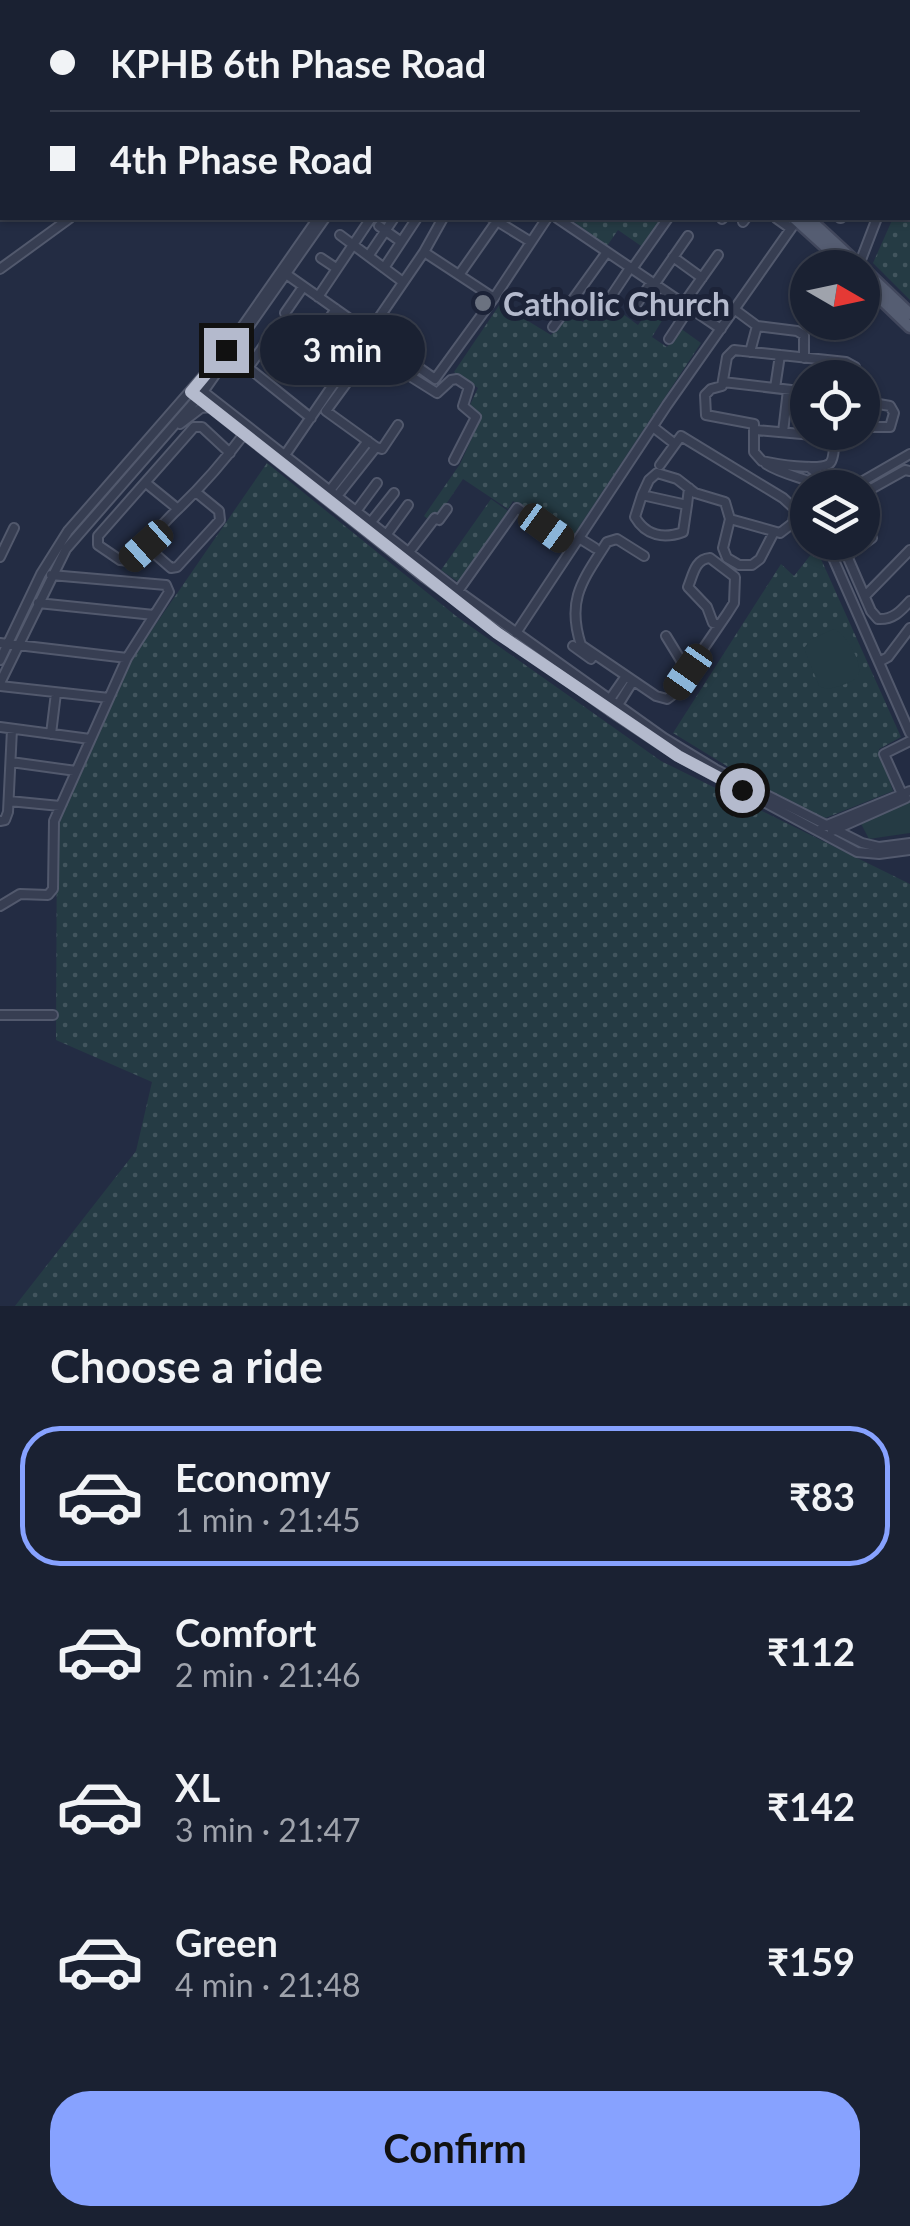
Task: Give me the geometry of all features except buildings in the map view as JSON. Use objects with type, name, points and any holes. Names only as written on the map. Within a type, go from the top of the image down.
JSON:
[{"type":"main road","points":[[797,220],[836,250]]},
{"type":"main road","points":[[880,287],[910,314]]},
{"type":"main road","points":[[880,298],[910,327]]},
{"type":"street","points":[[0,269],[67,220]]},
{"type":"street","points":[[0,660],[4,643],[68,531],[230,353],[321,220]]},
{"type":"street","points":[[109,698],[0,685],[51,575],[78,534],[172,428],[321,220]]},
{"type":"street","points":[[318,297],[370,220]]},
{"type":"street","points":[[369,255],[382,228],[392,220]]},
{"type":"street","points":[[384,268],[416,220]]},
{"type":"street","points":[[460,275],[495,220]]},
{"type":"street","points":[[497,220],[530,242]]},
{"type":"street","points":[[286,274],[429,377],[440,376],[546,220]]},
{"type":"street","points":[[559,220],[721,329]]},
{"type":"street","points":[[610,298],[667,220]]},
{"type":"street","points":[[516,633],[797,220]]},
{"type":"street","points":[[865,250],[877,220]]},
{"type":"street","points":[[279,462],[424,252],[441,221]]},
{"type":"street","points":[[382,228],[400,241]]},
{"type":"street","points":[[340,235],[403,282]]},
{"type":"street","points":[[634,308],[688,236]]},
{"type":"street","points":[[424,252],[494,298]]},
{"type":"street","points":[[553,328],[608,252]]},
{"type":"street","points":[[669,339],[718,255]]},
{"type":"street","points":[[673,257],[702,278]]},
{"type":"street","points":[[321,258],[336,268]]},
{"type":"street","points":[[285,313],[303,287]]},
{"type":"street","points":[[317,335],[336,309]]},
{"type":"street","points":[[734,309],[757,326],[804,335],[804,358]]},
{"type":"street","points":[[750,352],[757,326]]},
{"type":"street","points":[[248,368],[264,344]]},
{"type":"street","points":[[398,425],[382,450],[326,410],[370,351],[437,393],[451,380],[457,379],[470,387],[464,406],[476,417],[454,460]]},
{"type":"street","points":[[790,475],[782,474],[754,452],[756,430],[751,422],[710,417],[704,412],[707,392],[722,386],[730,352],[825,360]]},
{"type":"street","points":[[230,353],[310,418]]},
{"type":"street","points":[[776,388],[780,355]]},
{"type":"street","points":[[723,382],[788,390],[783,432]]},
{"type":"street","points":[[197,392],[210,407],[497,633],[662,741],[825,830],[873,846],[910,846]]},
{"type":"street","points":[[197,392],[286,453],[458,591],[662,741]]},
{"type":"street","points":[[880,404],[890,406],[894,413],[890,426],[880,426]]},
{"type":"street","points":[[172,428],[201,408],[210,407]]},
{"type":"street","points":[[230,453],[198,425],[96,540],[98,545],[129,562],[197,493],[230,453],[244,434]]},
{"type":"street","points":[[657,430],[674,443]]},
{"type":"street","points":[[756,430],[790,432]]},
{"type":"street","points":[[660,465],[674,443],[685,437],[790,501]]},
{"type":"street","points":[[335,492],[372,444]]},
{"type":"street","points":[[762,461],[810,467],[830,464],[832,450]]},
{"type":"street","points":[[880,471],[910,454]]},
{"type":"street","points":[[810,467],[813,470]]},
{"type":"street","points":[[880,484],[910,471]]},
{"type":"street","points":[[688,488],[683,532],[656,534],[646,531],[635,518],[648,480],[657,473],[677,478],[695,494],[726,502],[730,519],[723,548],[727,558],[739,565],[752,565],[760,559],[774,532]]},
{"type":"street","points":[[146,482],[178,509]]},
{"type":"street","points":[[357,510],[378,483]]},
{"type":"street","points":[[146,546],[171,568],[177,567],[220,520],[219,511],[197,493]]},
{"type":"street","points":[[372,522],[394,493]]},
{"type":"street","points":[[642,496],[687,505]]},
{"type":"street","points":[[387,534],[408,505]]},
{"type":"street","points":[[458,591],[516,508],[573,547]]},
{"type":"street","points":[[408,552],[447,509]]},
{"type":"street","points":[[730,519],[774,532],[784,532],[790,527]]},
{"type":"street","points":[[0,557],[14,528]]},
{"type":"street","points":[[579,538],[594,548]]},
{"type":"street","points":[[644,556],[630,545],[613,539],[608,542],[578,587],[573,612],[581,645],[630,680],[667,699],[688,672],[734,603],[736,577],[710,558],[703,559],[697,564],[688,588],[719,625]]},
{"type":"street","points":[[865,596],[910,550]]},
{"type":"street","points":[[834,560],[910,734]]},
{"type":"street","points":[[849,560],[878,619],[899,613],[910,601]]},
{"type":"street","points":[[0,906],[20,894],[48,895],[53,889],[54,821],[126,658],[169,592],[166,585],[51,575]]},
{"type":"street","points":[[38,602],[154,615]]},
{"type":"street","points":[[879,664],[908,632]]},
{"type":"street","points":[[666,636],[688,672]]},
{"type":"street","points":[[4,643],[126,658]]},
{"type":"street","points":[[573,646],[606,668],[612,667]]},
{"type":"street","points":[[614,702],[630,680]]},
{"type":"street","points":[[51,734],[56,693]]},
{"type":"street","points":[[0,727],[90,739]]},
{"type":"street","points":[[0,820],[5,820],[9,801],[12,728]]},
{"type":"street","points":[[825,830],[907,794],[884,754],[910,741]]},
{"type":"street","points":[[10,762],[76,771]]},
{"type":"street","points":[[9,801],[60,806]]},
{"type":"street","points":[[0,1015],[54,1015]]},
{"type":"shaded area","points":[[572,220],[663,220],[644,248],[618,230],[607,246]]},
{"type":"shaded area","points":[[892,220],[910,220],[910,300],[880,270],[879,250]]},
{"type":"shaded area","points":[[658,296],[671,306],[652,337],[667,347],[680,328],[701,343],[571,539],[513,501],[508,509],[463,479],[438,516],[434,514],[429,520],[424,516],[460,464],[481,418],[469,407],[478,388],[454,372],[500,304],[551,335],[568,313],[583,322],[601,298],[638,325]]},
{"type":"shaded area","points":[[267,463],[456,616],[661,761],[910,884],[910,1306],[15,1306],[136,1151],[152,1082],[56,1040],[57,822],[129,663]]},
{"type":"shaded area","points":[[491,499],[508,511],[458,582],[441,570]]},
{"type":"shaded area","points":[[807,560],[821,560],[901,737],[879,749],[893,791],[823,819],[673,733],[781,564],[794,576]]},
{"type":"shaded area","points":[[834,629],[853,650],[859,672],[851,682],[826,689],[819,686],[804,648],[811,639]]},
{"type":"shaded area","points":[[910,801],[910,833],[869,839],[860,822]]},
{"type":"place","name":"Catholic Church","points":[[483,303]]},
{"type":"route","points":[[226,350],[191,392],[497,633],[678,756],[742,790]]}]
